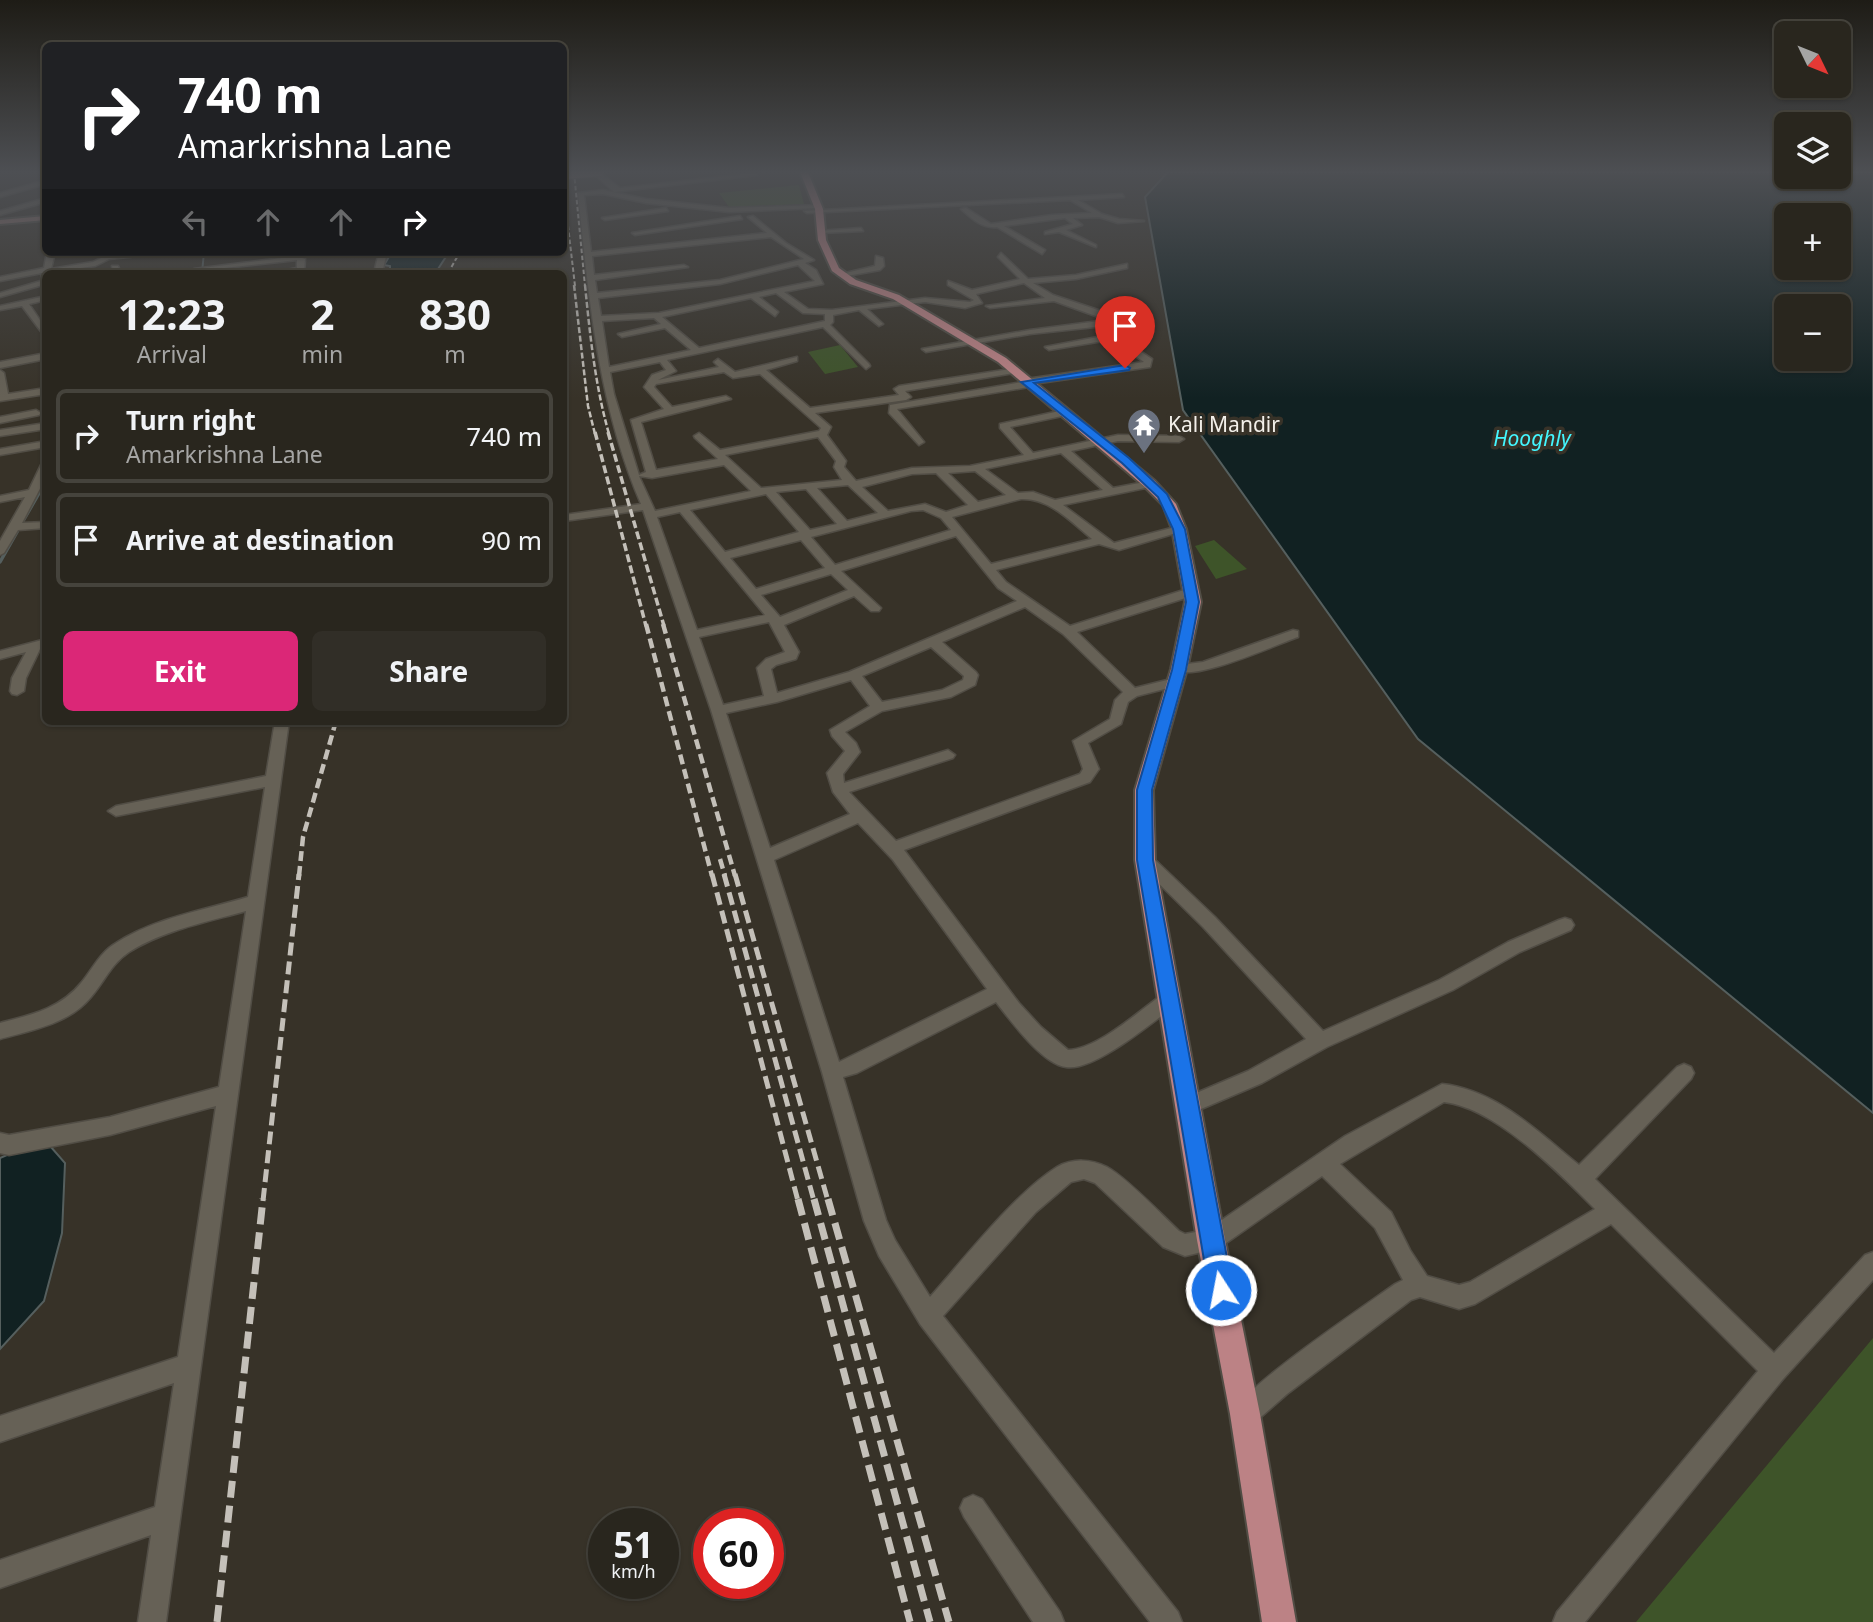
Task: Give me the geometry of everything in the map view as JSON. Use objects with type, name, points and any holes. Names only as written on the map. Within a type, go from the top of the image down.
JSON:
[{"type":"main road","points":[[825,248],[830,267],[905,303],[973,341],[1101,441],[1169,504],[1179,529],[1193,602],[1177,676],[1144,790],[1145,860],[1211,1240],[1245,1414],[1279,1622]]},
{"type":"street","points":[[589,248],[592,287],[609,394],[634,476],[649,510],[718,710],[832,1072],[874,1221],[928,1316],[1168,1622]]},
{"type":"street","points":[[589,254],[650,248]]},
{"type":"street","points":[[795,248],[830,267]]},
{"type":"street","points":[[1034,248],[1042,253]]},
{"type":"street","points":[[1001,255],[1026,281],[1054,299],[1101,313],[1139,312]]},
{"type":"street","points":[[52,270],[95,264],[107,257],[120,256]]},
{"type":"street","points":[[198,260],[198,270],[298,258],[301,259],[300,270]]},
{"type":"street","points":[[592,287],[707,284],[800,263],[877,268],[880,266],[879,258]]},
{"type":"street","points":[[765,262],[777,268]]},
{"type":"street","points":[[598,319],[659,315],[775,293],[821,281],[800,263]]},
{"type":"street","points":[[971,293],[1026,281],[1076,277],[1124,266]]},
{"type":"street","points":[[0,270],[16,267]]},
{"type":"street","points":[[592,287],[684,267]]},
{"type":"street","points":[[819,277],[830,267]]},
{"type":"street","points":[[0,279],[42,272]]},
{"type":"street","points":[[750,276],[806,311],[831,312],[930,300],[953,306],[977,303],[979,299],[951,283]]},
{"type":"street","points":[[592,287],[642,281]]},
{"type":"street","points":[[0,295],[42,283]]},
{"type":"street","points":[[754,297],[775,314]]},
{"type":"street","points":[[0,308],[42,299]]},
{"type":"street","points":[[990,306],[1054,299]]},
{"type":"street","points":[[24,303],[42,330]]},
{"type":"street","points":[[861,307],[879,324]]},
{"type":"street","points":[[699,350],[825,324],[829,322],[831,312]]},
{"type":"street","points":[[909,400],[898,389],[1147,365],[1147,359],[1127,346],[1125,335],[1101,313]]},
{"type":"street","points":[[634,476],[652,475],[822,433],[825,428],[761,371],[733,375],[665,326],[658,318],[659,315]]},
{"type":"street","points":[[825,324],[866,366]]},
{"type":"street","points":[[937,357],[1015,325]]},
{"type":"street","points":[[926,349],[1030,332],[1116,325]]},
{"type":"street","points":[[1070,332],[1116,325]]},
{"type":"street","points":[[622,334],[665,326]]},
{"type":"street","points":[[1049,347],[1125,335]]},
{"type":"street","points":[[606,370],[663,360],[737,337]]},
{"type":"street","points":[[15,351],[19,361]]},
{"type":"street","points":[[0,365],[42,357]]},
{"type":"street","points":[[761,371],[762,366],[794,359]]},
{"type":"street","points":[[663,360],[672,371],[655,377],[649,389],[670,410]]},
{"type":"street","points":[[650,384],[726,369]]},
{"type":"street","points":[[0,373],[2,398],[42,392]]},
{"type":"street","points":[[806,411],[909,400],[1023,379]]},
{"type":"street","points":[[652,475],[636,420],[726,399]]},
{"type":"street","points":[[909,400],[891,409],[919,442]]},
{"type":"street","points":[[0,420],[36,413]]},
{"type":"street","points":[[1031,456],[1003,426],[1064,413]]},
{"type":"street","points":[[0,433],[42,427]]},
{"type":"street","points":[[822,433],[841,461],[839,470],[885,514]]},
{"type":"street","points":[[699,436],[764,492],[805,535],[833,570],[875,608]]},
{"type":"street","points":[[567,517],[683,509],[764,492],[853,484],[912,471],[977,468],[1101,441],[1129,438],[1179,439]]},
{"type":"street","points":[[0,452],[42,445]]},
{"type":"street","points":[[1063,449],[1111,492]]},
{"type":"street","points":[[977,468],[1016,497]]},
{"type":"street","points":[[940,471],[977,507]]},
{"type":"street","points":[[0,551],[42,473]]},
{"type":"street","points":[[1054,503],[1150,484]]},
{"type":"street","points":[[810,487],[843,524]]},
{"type":"street","points":[[0,499],[33,492]]},
{"type":"street","points":[[945,516],[1016,497],[1036,495],[1054,503],[1111,546],[1119,547],[1179,529]]},
{"type":"street","points":[[723,556],[843,524],[925,507],[945,516],[1002,585],[1068,631],[1132,693]]},
{"type":"street","points":[[683,509],[755,593],[775,620],[792,654],[764,668],[772,699]]},
{"type":"street","points":[[0,524],[42,524]]},
{"type":"street","points":[[755,593],[958,532]]},
{"type":"street","points":[[990,568],[1101,540]]},
{"type":"street","points":[[691,635],[775,620],[856,591]]},
{"type":"street","points":[[1068,631],[1191,592]]},
{"type":"street","points":[[718,710],[772,699],[854,675],[1027,601]]},
{"type":"street","points":[[893,848],[1085,778],[1091,769],[1080,741],[1116,721],[1122,700],[1132,693],[1293,634]]},
{"type":"street","points":[[934,643],[965,668],[971,675],[970,682],[946,694],[878,707],[837,730],[853,752],[835,774],[840,790],[860,816],[893,848],[999,992],[1057,1056],[1074,1060],[1085,1057],[1170,999]]},
{"type":"street","points":[[0,654],[40,644]]},
{"type":"street","points":[[17,691],[17,676],[40,644]]},
{"type":"street","points":[[854,675],[878,707]]},
{"type":"street","points":[[152,1622],[281,725]]},
{"type":"street","points":[[840,790],[948,755]]},
{"type":"street","points":[[116,811],[273,779]]},
{"type":"street","points":[[763,858],[860,816]]},
{"type":"street","points":[[1145,860],[1209,922],[1320,1041]]},
{"type":"street","points":[[0,1031],[68,1007],[83,995],[106,962],[135,940],[254,901]]},
{"type":"street","points":[[1187,1106],[1273,1070],[1320,1041],[1446,985],[1514,947],[1565,925]]},
{"type":"street","points":[[832,1072],[850,1067],[999,992]]},
{"type":"street","points":[[1580,1180],[1684,1073]]},
{"type":"street","points":[[928,1316],[1028,1205],[1065,1174],[1075,1170],[1093,1170],[1102,1175],[1178,1243],[1185,1245],[1211,1240],[1323,1162],[1423,1102],[1442,1093],[1454,1092],[1469,1096],[1490,1108],[1580,1180],[1774,1370]]},
{"type":"street","points":[[0,1143],[9,1145],[110,1126],[228,1094]]},
{"type":"street","points":[[1323,1162],[1382,1220],[1420,1285],[1459,1297],[1475,1292],[1611,1212]]},
{"type":"street","points":[[1567,1622],[1774,1370],[1873,1263]]},
{"type":"street","points":[[1245,1414],[1278,1385],[1377,1311],[1403,1292],[1420,1285]]},
{"type":"street","points":[[0,1429],[189,1366]]},
{"type":"street","points":[[973,1508],[1050,1622]]},
{"type":"street","points":[[0,1574],[167,1516]]},
{"type":"green space","points":[[840,345],[858,367],[825,374],[808,352]]},
{"type":"green space","points":[[1214,540],[1247,569],[1216,579],[1195,546]]},
{"type":"green space","points":[[1873,1338],[1873,1622],[1636,1622]]},
{"type":"water","name":"Hooghly","points":[[1154,248],[1774,248],[1774,280],[1851,280],[1851,248],[1873,248],[1873,1113],[1418,739],[1183,410]]},
{"type":"water","points":[[390,256],[446,256],[438,269],[390,270],[390,266],[384,265]]},
{"type":"water","points":[[44,1139],[65,1163],[62,1233],[44,1301],[0,1349],[0,1158]]},
{"type":"waterway","points":[[202,270],[204,256]]},
{"type":"waterway","points":[[23,521],[42,488]]},
{"type":"waterway","points":[[0,562],[17,532]]},
{"type":"railway","points":[[571,248],[575,286]]},
{"type":"railway","points":[[581,248],[585,286]]},
{"type":"railway","points":[[450,270],[458,256]]},
{"type":"railway","points":[[574,285],[588,406],[595,434]]},
{"type":"railway","points":[[585,285],[597,379],[609,434]]},
{"type":"railway","points":[[595,432],[646,626]]},
{"type":"railway","points":[[608,432],[664,626]]},
{"type":"railway","points":[[646,624],[712,876]]},
{"type":"railway","points":[[663,624],[735,876]]},
{"type":"railway","points":[[299,876],[303,837],[335,725]]},
{"type":"railway","points":[[720,859],[725,876]]},
{"type":"railway","points":[[263,1201],[299,874]]},
{"type":"railway","points":[[712,874],[798,1201]]},
{"type":"railway","points":[[724,874],[814,1201]]},
{"type":"railway","points":[[735,874],[828,1201]]},
{"type":"railway","points":[[217,1622],[263,1199]]},
{"type":"railway","points":[[798,1199],[910,1622]]},
{"type":"railway","points":[[814,1199],[930,1622]]},
{"type":"railway","points":[[828,1199],[949,1622]]},
{"type":"place","name":"Kali Mandir","points":[[1144,455]]},
{"type":"route","points":[[1125,368],[1026,382],[1125,461],[1163,496],[1179,529],[1193,602],[1179,670],[1144,790],[1145,860],[1221,1290]]}]
